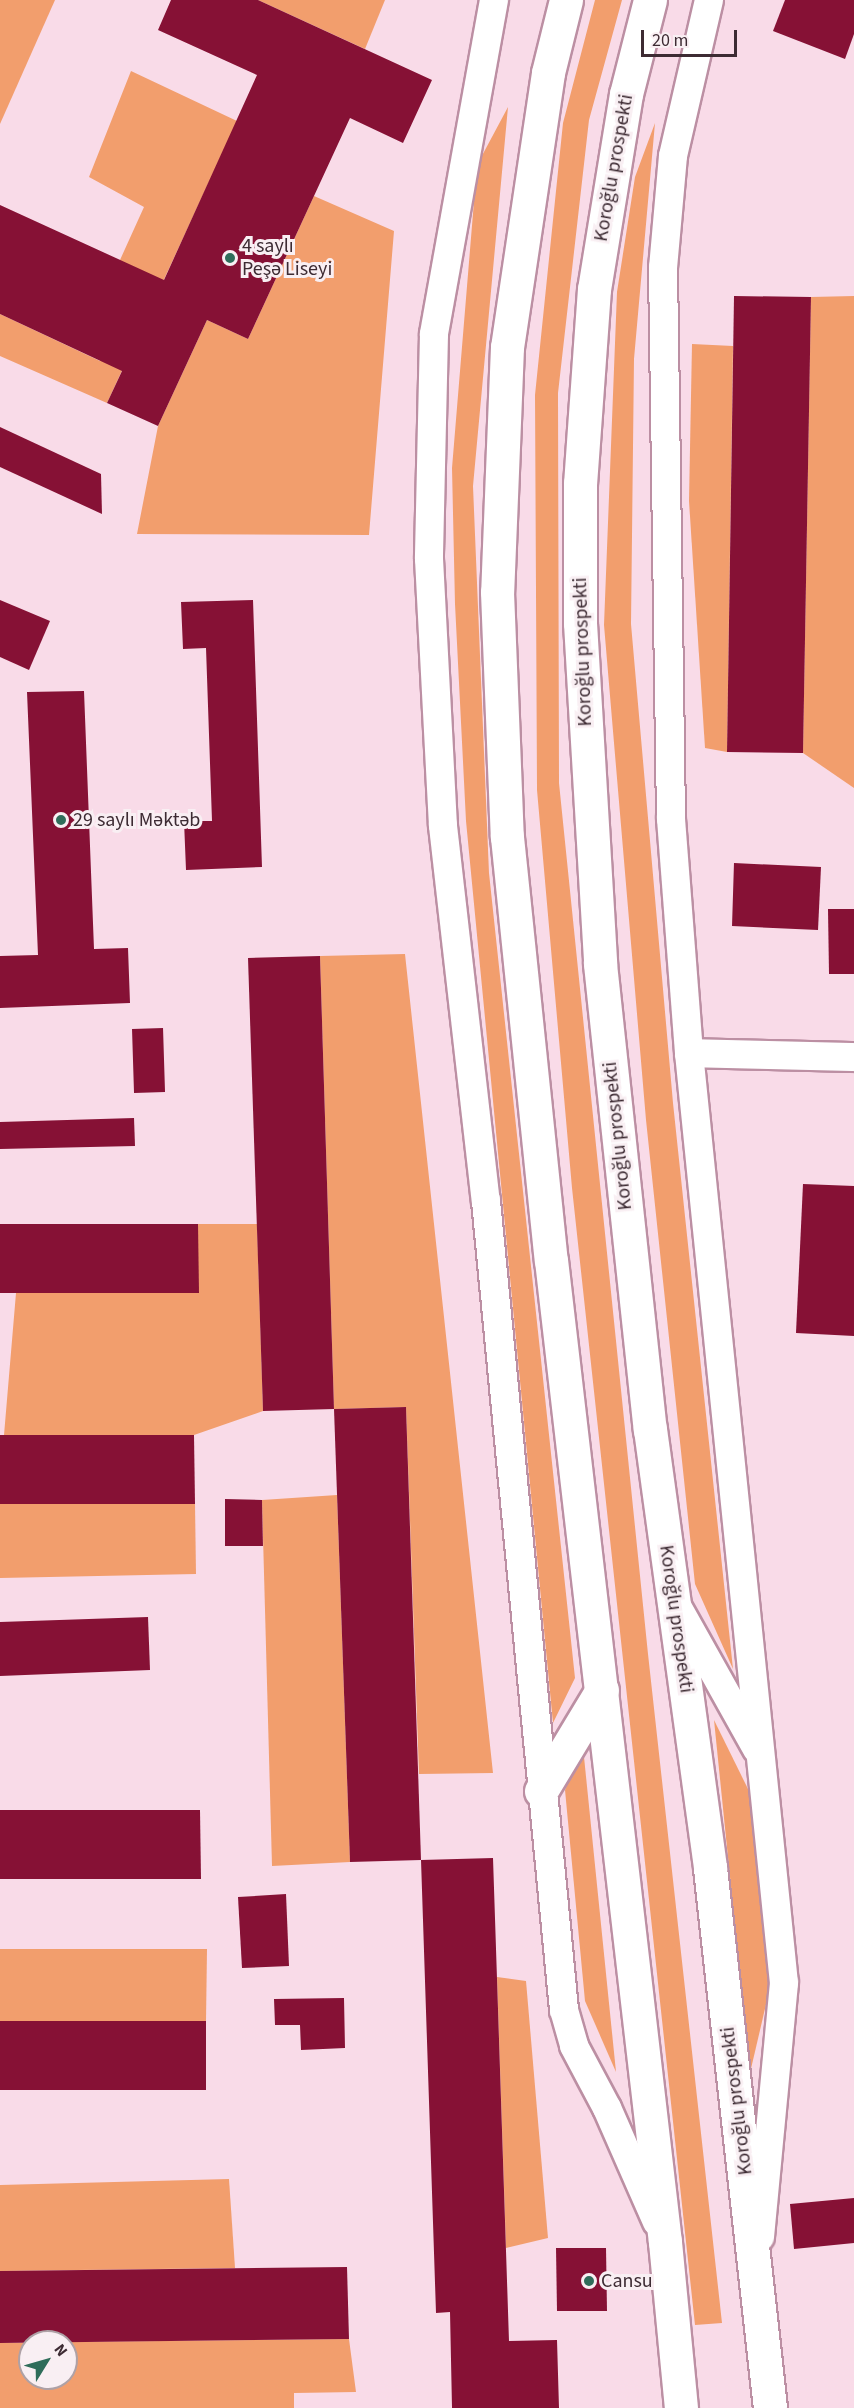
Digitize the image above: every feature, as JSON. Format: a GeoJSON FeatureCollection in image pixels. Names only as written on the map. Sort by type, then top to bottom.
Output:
{"type":"FeatureCollection","features":[{"type":"Feature","properties":{"kind":"main road"},"geometry":{"type":"LineString","coordinates":[[566,0],[548,73],[507,347],[497,592],[507,837],[665,2241],[681,2408]]}},
{"type":"Feature","properties":{"kind":"main road","name":"Koroğlu prospekti"},"geometry":{"type":"LineString","coordinates":[[650,0],[626,94],[594,290],[580,483],[580,623],[600,964],[650,1429],[710,1868],[757,2272],[770,2408]]}},
{"type":"Feature","properties":{"kind":"main road"},"geometry":{"type":"LineString","coordinates":[[541,1791],[602,1690]]}},
{"type":"Feature","properties":{"kind":"street"},"geometry":{"type":"LineString","coordinates":[[494,0],[434,334],[430,606],[443,826],[486,1201],[541,1791],[564,2010],[574,2046],[607,2108],[665,2241]]}},
{"type":"Feature","properties":{"kind":"street"},"geometry":{"type":"LineString","coordinates":[[709,0],[673,156],[663,267],[671,819],[689,1053],[784,1983],[757,2272]]}},
{"type":"Feature","properties":{"kind":"street"},"geometry":{"type":"LineString","coordinates":[[689,1053],[854,1057]]}},
{"type":"Feature","properties":{"kind":"street"},"geometry":{"type":"LineString","coordinates":[[673,1599],[762,1759]]}},
{"type":"Feature","properties":{"kind":"shaded area"},"geometry":{"type":"Polygon","coordinates":[[[0,0],[55,0],[0,124],[0,0]]]}},
{"type":"Feature","properties":{"kind":"shaded area"},"geometry":{"type":"Polygon","coordinates":[[[258,0],[385,0],[365,49],[258,0]]]}},
{"type":"Feature","properties":{"kind":"shaded area"},"geometry":{"type":"Polygon","coordinates":[[[595,0],[622,0],[589,120],[558,393],[559,783],[648,1654],[722,2323],[695,2325],[572,1188],[537,790],[535,395],[563,123],[595,0]]]}},
{"type":"Feature","properties":{"kind":"shaded area"},"geometry":{"type":"Polygon","coordinates":[[[131,71],[237,121],[107,403],[0,356],[0,314],[100,361],[120,260],[144,207],[89,177],[131,71]]]}},
{"type":"Feature","properties":{"kind":"shaded area"},"geometry":{"type":"Polygon","coordinates":[[[508,107],[473,486],[489,873],[575,1678],[553,1723],[466,821],[455,604],[452,468],[477,165],[508,107]]]}},
{"type":"Feature","properties":{"kind":"shaded area"},"geometry":{"type":"Polygon","coordinates":[[[655,123],[634,359],[631,624],[673,1103],[733,1669],[695,1584],[646,1120],[604,625],[617,292],[635,177],[655,123]]]}},
{"type":"Feature","properties":{"kind":"shaded area"},"geometry":{"type":"Polygon","coordinates":[[[314,196],[394,231],[369,535],[137,534],[158,426],[207,320],[248,339],[314,196]]]}},
{"type":"Feature","properties":{"kind":"shaded area"},"geometry":{"type":"Polygon","coordinates":[[[854,296],[854,788],[803,753],[811,297],[854,296]]]}},
{"type":"Feature","properties":{"kind":"shaded area"},"geometry":{"type":"Polygon","coordinates":[[[692,344],[733,346],[727,752],[705,748],[689,501],[692,344]]]}},
{"type":"Feature","properties":{"kind":"shaded area"},"geometry":{"type":"Polygon","coordinates":[[[405,954],[493,1773],[419,1774],[406,1407],[334,1409],[320,956],[405,954]]]}},
{"type":"Feature","properties":{"kind":"shaded area"},"geometry":{"type":"Polygon","coordinates":[[[198,1224],[257,1224],[263,1411],[194,1435],[4,1435],[16,1293],[198,1292],[198,1224]]]}},
{"type":"Feature","properties":{"kind":"shaded area"},"geometry":{"type":"Polygon","coordinates":[[[337,1495],[350,1862],[272,1866],[262,1500],[337,1495]]]}},
{"type":"Feature","properties":{"kind":"shaded area"},"geometry":{"type":"Polygon","coordinates":[[[0,1504],[195,1504],[196,1574],[0,1578],[0,1504]]]}},
{"type":"Feature","properties":{"kind":"shaded area"},"geometry":{"type":"Polygon","coordinates":[[[714,1720],[749,1791],[771,1983],[750,2073],[714,1720]]]}},
{"type":"Feature","properties":{"kind":"shaded area"},"geometry":{"type":"Polygon","coordinates":[[[583,1747],[616,2072],[585,2001],[565,1790],[583,1747]]]}},
{"type":"Feature","properties":{"kind":"shaded area"},"geometry":{"type":"Polygon","coordinates":[[[0,1949],[207,1949],[206,2021],[0,2021],[0,1949]]]}},
{"type":"Feature","properties":{"kind":"shaded area"},"geometry":{"type":"Polygon","coordinates":[[[497,1977],[526,1981],[548,2238],[506,2248],[497,1977]]]}},
{"type":"Feature","properties":{"kind":"shaded area"},"geometry":{"type":"Polygon","coordinates":[[[229,2179],[235,2268],[0,2271],[0,2185],[229,2179]]]}},
{"type":"Feature","properties":{"kind":"shaded area"},"geometry":{"type":"Polygon","coordinates":[[[349,2339],[356,2392],[294,2393],[294,2408],[0,2408],[0,2343],[18,2343],[18,2390],[78,2390],[78,2342],[349,2339]]]}},
{"type":"Feature","properties":{"kind":"building"},"geometry":{"type":"Polygon","coordinates":[[[171,0],[258,0],[432,80],[403,143],[350,118],[248,339],[207,320],[158,426],[107,403],[122,371],[0,314],[0,205],[164,280],[257,75],[158,30],[171,0]]]}},
{"type":"Feature","properties":{"kind":"building"},"geometry":{"type":"Polygon","coordinates":[[[785,0],[854,0],[854,34],[845,59],[773,31],[785,0]]]}},
{"type":"Feature","properties":{"kind":"building"},"geometry":{"type":"Polygon","coordinates":[[[734,296],[811,297],[803,753],[727,752],[734,296]]]}},
{"type":"Feature","properties":{"kind":"building"},"geometry":{"type":"Polygon","coordinates":[[[0,427],[101,474],[102,514],[0,467],[0,427]]]}},
{"type":"Feature","properties":{"kind":"building"},"geometry":{"type":"Polygon","coordinates":[[[0,600],[50,621],[29,670],[0,657],[0,600]]]}},
{"type":"Feature","properties":{"kind":"building"},"geometry":{"type":"Polygon","coordinates":[[[253,600],[262,867],[186,870],[184,821],[212,821],[206,648],[183,649],[181,602],[253,600]]]}},
{"type":"Feature","properties":{"kind":"building","name":"29 saylı Məktəb"},"geometry":{"type":"Polygon","coordinates":[[[84,691],[94,949],[128,948],[130,1003],[0,1008],[0,956],[38,955],[27,692],[84,691]]]}},
{"type":"Feature","properties":{"kind":"building"},"geometry":{"type":"Polygon","coordinates":[[[734,863],[821,867],[818,930],[732,926],[734,863]]]}},
{"type":"Feature","properties":{"kind":"building"},"geometry":{"type":"Polygon","coordinates":[[[828,909],[854,909],[854,974],[829,974],[828,909]]]}},
{"type":"Feature","properties":{"kind":"building"},"geometry":{"type":"Polygon","coordinates":[[[320,956],[334,1409],[263,1411],[248,958],[320,956]]]}},
{"type":"Feature","properties":{"kind":"building"},"geometry":{"type":"Polygon","coordinates":[[[163,1028],[165,1092],[134,1093],[132,1029],[163,1028]]]}},
{"type":"Feature","properties":{"kind":"building"},"geometry":{"type":"Polygon","coordinates":[[[134,1118],[135,1146],[0,1149],[0,1122],[134,1118]]]}},
{"type":"Feature","properties":{"kind":"building"},"geometry":{"type":"Polygon","coordinates":[[[803,1184],[854,1186],[854,1336],[796,1333],[803,1184]]]}},
{"type":"Feature","properties":{"kind":"building"},"geometry":{"type":"Polygon","coordinates":[[[0,1224],[198,1224],[199,1293],[0,1293],[0,1224]]]}},
{"type":"Feature","properties":{"kind":"building"},"geometry":{"type":"Polygon","coordinates":[[[406,1407],[421,1860],[350,1862],[334,1409],[406,1407]]]}},
{"type":"Feature","properties":{"kind":"building"},"geometry":{"type":"Polygon","coordinates":[[[0,1435],[194,1435],[195,1504],[0,1504],[0,1435]]]}},
{"type":"Feature","properties":{"kind":"building"},"geometry":{"type":"Polygon","coordinates":[[[225,1499],[262,1500],[263,1546],[225,1546],[225,1499]]]}},
{"type":"Feature","properties":{"kind":"building"},"geometry":{"type":"Polygon","coordinates":[[[148,1617],[150,1670],[0,1676],[0,1622],[148,1617]]]}},
{"type":"Feature","properties":{"kind":"building"},"geometry":{"type":"Polygon","coordinates":[[[0,1810],[200,1810],[201,1879],[0,1879],[0,1810]]]}},
{"type":"Feature","properties":{"kind":"building"},"geometry":{"type":"Polygon","coordinates":[[[493,1858],[509,2341],[557,2340],[559,2408],[452,2408],[450,2312],[436,2313],[421,1860],[493,1858]]]}},
{"type":"Feature","properties":{"kind":"building"},"geometry":{"type":"Polygon","coordinates":[[[286,1894],[289,1966],[242,1968],[238,1897],[286,1894]]]}},
{"type":"Feature","properties":{"kind":"building"},"geometry":{"type":"Polygon","coordinates":[[[344,1998],[345,2048],[301,2050],[300,2025],[275,2025],[274,1999],[344,1998]]]}},
{"type":"Feature","properties":{"kind":"building"},"geometry":{"type":"Polygon","coordinates":[[[0,2021],[206,2021],[206,2090],[0,2090],[0,2021]]]}},
{"type":"Feature","properties":{"kind":"building"},"geometry":{"type":"Polygon","coordinates":[[[854,2198],[854,2243],[794,2249],[790,2204],[854,2198]]]}},
{"type":"Feature","properties":{"kind":"building"},"geometry":{"type":"Polygon","coordinates":[[[556,2248],[606,2248],[607,2311],[557,2311],[556,2248]]]}},
{"type":"Feature","properties":{"kind":"building"},"geometry":{"type":"Polygon","coordinates":[[[347,2267],[349,2339],[78,2342],[78,2330],[18,2330],[18,2343],[0,2343],[0,2271],[347,2267]]]}},
{"type":"Feature","properties":{"kind":"place","name":"4 saylı Peşə Liseyi"},"geometry":{"type":"Point","coordinates":[230,258]}},
{"type":"Feature","properties":{"kind":"place","name":"29 saylı Məktəb"},"geometry":{"type":"Point","coordinates":[61,820]}},
{"type":"Feature","properties":{"kind":"place","name":"Cansu"},"geometry":{"type":"Point","coordinates":[589,2281]}}]}
